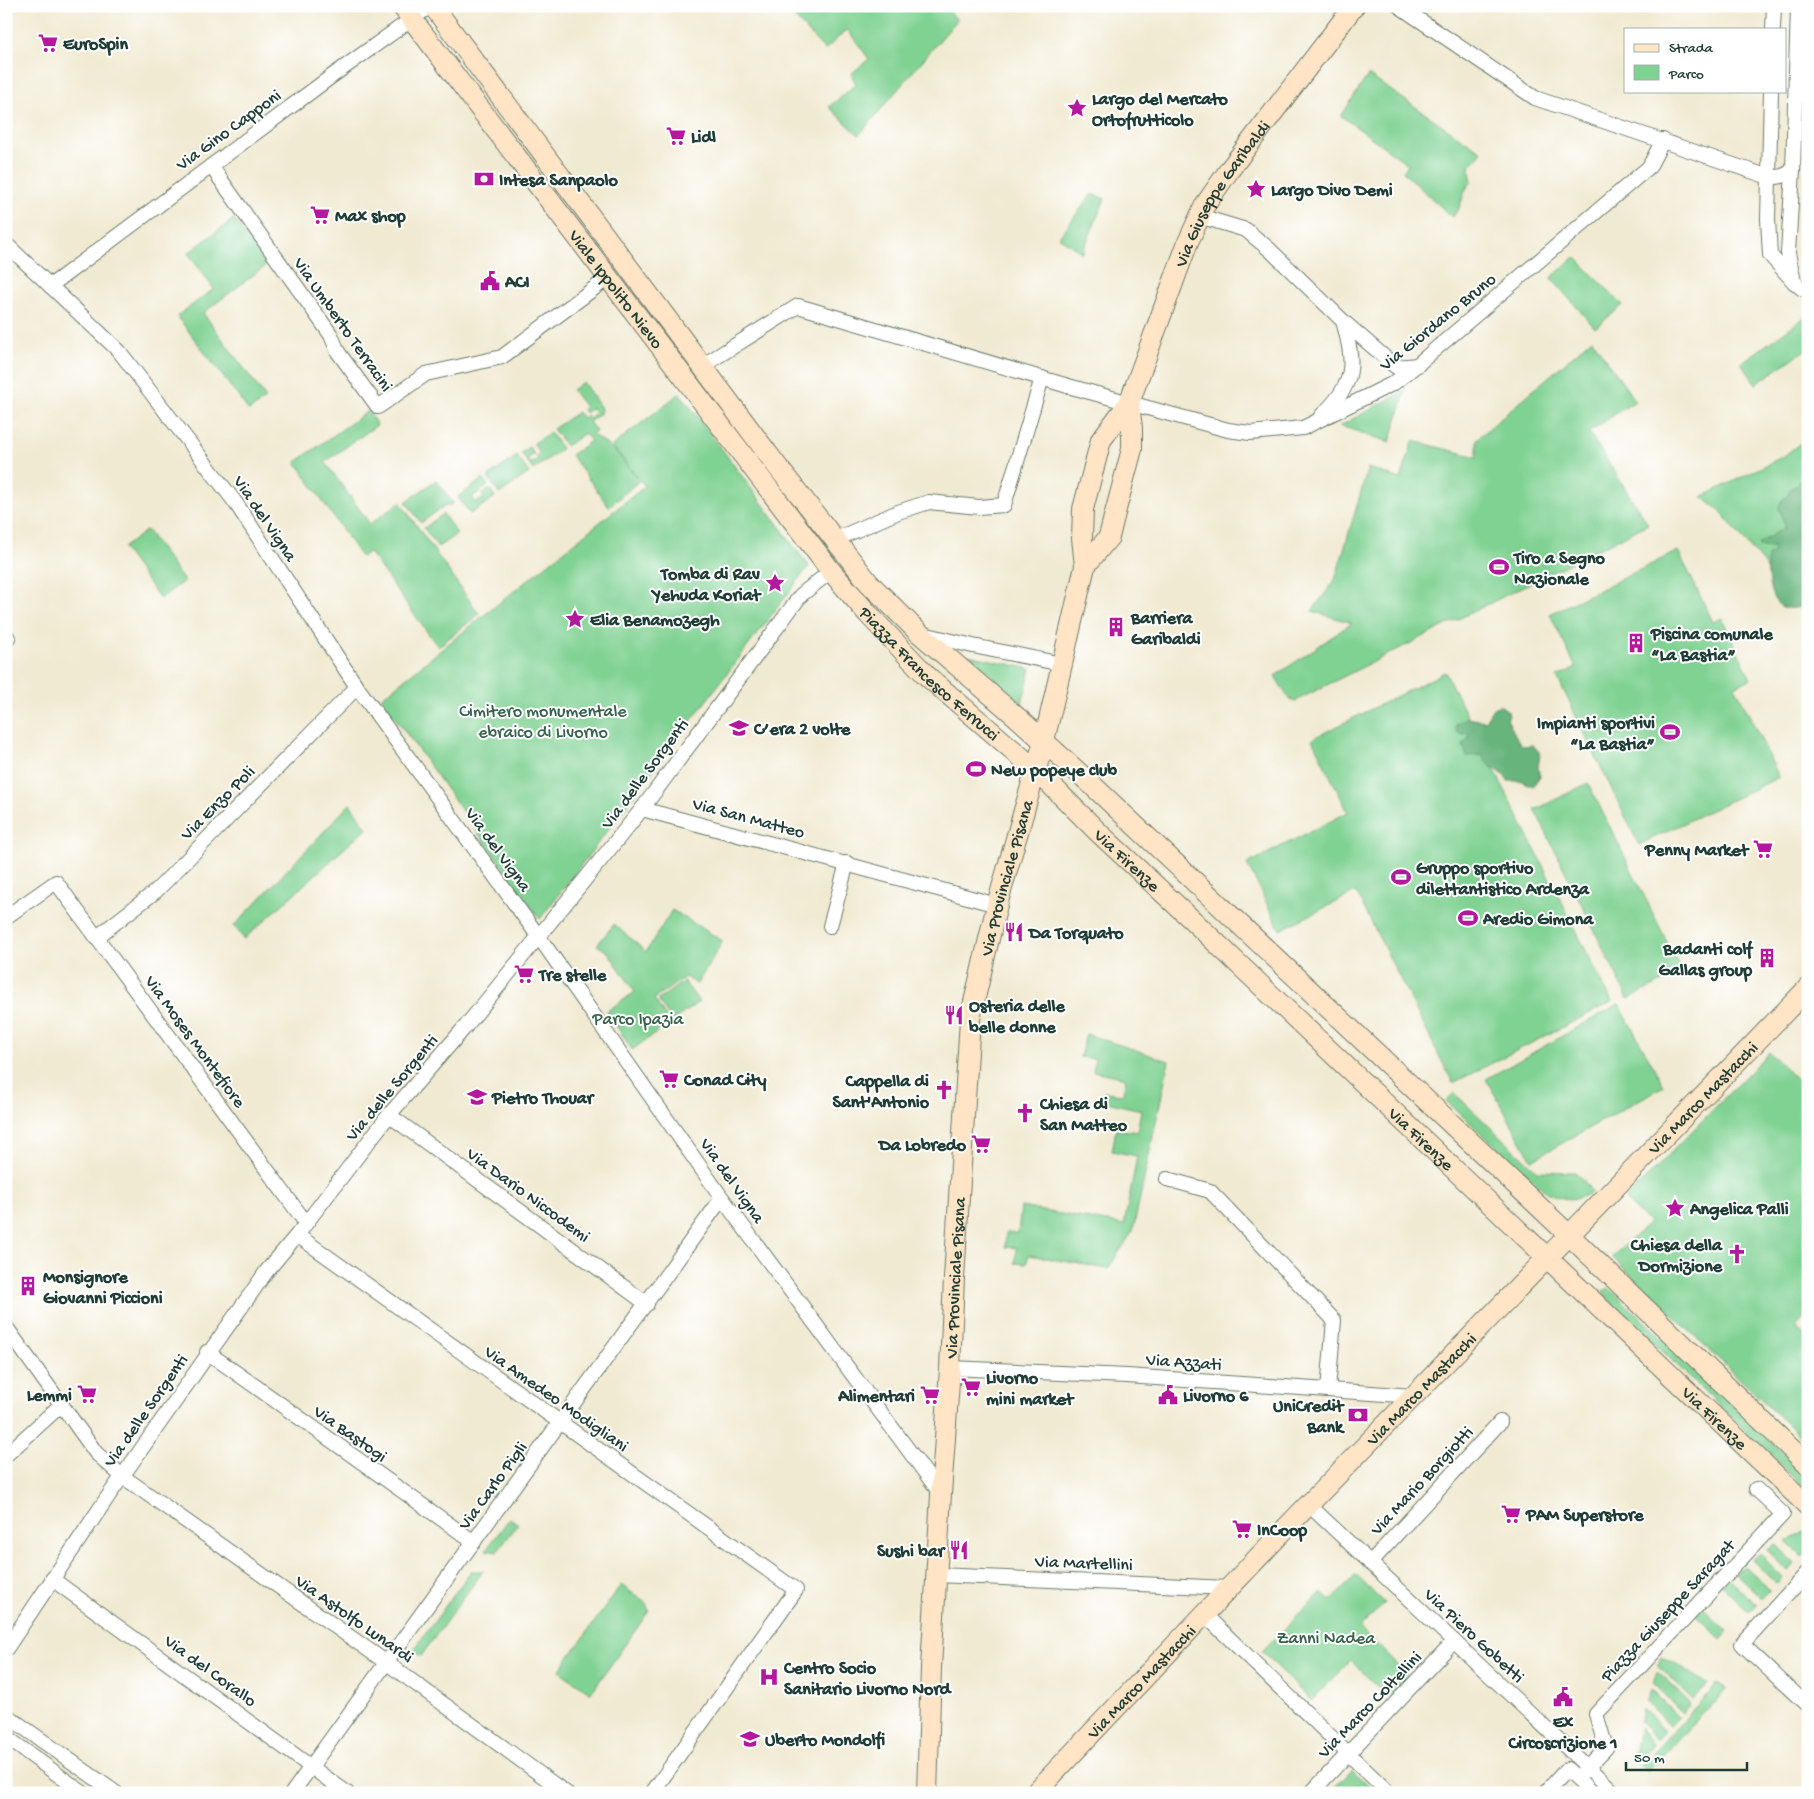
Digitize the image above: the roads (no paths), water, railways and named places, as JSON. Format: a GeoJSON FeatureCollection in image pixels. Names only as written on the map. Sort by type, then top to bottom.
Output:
{"type":"FeatureCollection","features":[{"type":"Feature","properties":{"kind":"main road","name":"Viale Ippolito Nievo"},"geometry":{"type":"LineString","coordinates":[[432,6],[834,540]]}},
{"type":"Feature","properties":{"kind":"main road","name":"Via Giuseppe Garibaldi"},"geometry":{"type":"LineString","coordinates":[[1129,403],[1188,242],[1209,196],[1354,6]]}},
{"type":"Feature","properties":{"kind":"main road","name":"Viale Ippolito Nievo"},"geometry":{"type":"LineString","coordinates":[[407,13],[831,571]]}},
{"type":"Feature","properties":{"kind":"main road"},"geometry":{"type":"LineString","coordinates":[[1085,566],[1108,537],[1116,510],[1132,449],[1129,403]]}},
{"type":"Feature","properties":{"kind":"main road"},"geometry":{"type":"LineString","coordinates":[[1085,566],[1082,538],[1083,509],[1101,440],[1129,403]]}},
{"type":"Feature","properties":{"kind":"main road","name":"Piazza Francesco Ferrucci"},"geometry":{"type":"LineString","coordinates":[[834,540],[869,583],[918,632],[1044,741]]}},
{"type":"Feature","properties":{"kind":"main road","name":"Via Provinciale Pisana"},"geometry":{"type":"LineString","coordinates":[[927,1793],[931,1668],[970,1018],[997,904],[1044,741],[1085,566]]}},
{"type":"Feature","properties":{"kind":"main road","name":"Piazza Francesco Ferrucci"},"geometry":{"type":"LineString","coordinates":[[831,571],[926,676],[1036,770]]}},
{"type":"Feature","properties":{"kind":"main road","name":"Via Firenze"},"geometry":{"type":"LineString","coordinates":[[1044,741],[1569,1235],[1808,1465]]}},
{"type":"Feature","properties":{"kind":"main road","name":"Via Firenze"},"geometry":{"type":"LineString","coordinates":[[1036,770],[1099,833],[1808,1506]]}},
{"type":"Feature","properties":{"kind":"main road","name":"Via Marco Mastacchi"},"geometry":{"type":"LineString","coordinates":[[1035,1793],[1204,1614],[1808,988]]}},
{"type":"Feature","properties":{"kind":"street","name":"Via Gino Capponi"},"geometry":{"type":"LineString","coordinates":[[50,286],[211,166],[407,13],[432,6]]}},
{"type":"Feature","properties":{"kind":"street"},"geometry":{"type":"LineString","coordinates":[[1399,6],[1535,98],[1769,177],[1786,176],[1793,170]]}},
{"type":"Feature","properties":{"kind":"street"},"geometry":{"type":"LineString","coordinates":[[1773,28],[1774,6]]}},
{"type":"Feature","properties":{"kind":"street"},"geometry":{"type":"LineString","coordinates":[[1794,282],[1788,253],[1793,170],[1798,6]]}},
{"type":"Feature","properties":{"kind":"street"},"geometry":{"type":"LineString","coordinates":[[1771,92],[1768,219],[1770,255],[1794,282],[1808,291]]}},
{"type":"Feature","properties":{"kind":"street","name":"Via Giordano Bruno"},"geometry":{"type":"LineString","coordinates":[[1042,378],[1240,432],[1272,432],[1303,428],[1314,424],[1394,383],[1418,364],[1648,167],[1663,140]]}},
{"type":"Feature","properties":{"kind":"street","name":"Via Umberto Terracini"},"geometry":{"type":"LineString","coordinates":[[211,166],[331,335],[338,352],[378,407],[426,374],[502,357],[608,278]]}},
{"type":"Feature","properties":{"kind":"street"},"geometry":{"type":"LineString","coordinates":[[1199,216],[1246,230],[1269,249],[1343,321],[1396,367],[1418,364]]}},
{"type":"Feature","properties":{"kind":"street","name":"Via del Vigna"},"geometry":{"type":"LineString","coordinates":[[6,244],[119,351],[235,502],[357,687],[539,937],[722,1198],[941,1494]]}},
{"type":"Feature","properties":{"kind":"street"},"geometry":{"type":"LineString","coordinates":[[702,366],[798,306],[1042,378],[1004,505],[978,507],[929,502],[898,512],[834,540]]}},
{"type":"Feature","properties":{"kind":"street"},"geometry":{"type":"LineString","coordinates":[[1314,424],[1338,398],[1346,386],[1351,373],[1350,348],[1343,321]]}},
{"type":"Feature","properties":{"kind":"street","name":"Via delle Sorgenti"},"geometry":{"type":"LineString","coordinates":[[6,1649],[122,1476],[266,1272],[297,1235],[389,1115],[466,1026],[642,809],[801,595],[831,571]]}},
{"type":"Feature","properties":{"kind":"street","name":"Piazza Francesco Ferrucci"},"geometry":{"type":"LineString","coordinates":[[918,632],[973,646],[1062,664]]}},
{"type":"Feature","properties":{"kind":"street","name":"Via Enzo Poli"},"geometry":{"type":"LineString","coordinates":[[97,936],[156,891],[357,687]]}},
{"type":"Feature","properties":{"kind":"street","name":"Via San Matteo"},"geometry":{"type":"LineString","coordinates":[[642,809],[997,904]]}},
{"type":"Feature","properties":{"kind":"street"},"geometry":{"type":"LineString","coordinates":[[830,926],[847,863]]}},
{"type":"Feature","properties":{"kind":"street","name":"Via Moses Montefiore"},"geometry":{"type":"LineString","coordinates":[[6,917],[56,882],[306,1223]]}},
{"type":"Feature","properties":{"kind":"street","name":"Via Dario Niccodemi"},"geometry":{"type":"LineString","coordinates":[[389,1115],[647,1304]]}},
{"type":"Feature","properties":{"kind":"street"},"geometry":{"type":"LineString","coordinates":[[1167,1179],[1210,1191],[1334,1320],[1328,1390]]}},
{"type":"Feature","properties":{"kind":"street","name":"Via Carlo Pigli"},"geometry":{"type":"LineString","coordinates":[[292,1793],[722,1198]]}},
{"type":"Feature","properties":{"kind":"street","name":"Via Amedeo Modigliani"},"geometry":{"type":"LineString","coordinates":[[297,1235],[796,1590],[652,1793]]}},
{"type":"Feature","properties":{"kind":"street","name":"Via Astolfo Lunardi"},"geometry":{"type":"LineString","coordinates":[[6,1327],[96,1453],[122,1476],[387,1663],[566,1793]]}},
{"type":"Feature","properties":{"kind":"street","name":"Via Bastogi"},"geometry":{"type":"LineString","coordinates":[[208,1352],[474,1542]]}},
{"type":"Feature","properties":{"kind":"street","name":"Via Azzati"},"geometry":{"type":"LineString","coordinates":[[950,1368],[1127,1376],[1414,1396]]}},
{"type":"Feature","properties":{"kind":"street"},"geometry":{"type":"LineString","coordinates":[[6,1455],[61,1406]]}},
{"type":"Feature","properties":{"kind":"street","name":"Via Mario Borgiotti"},"geometry":{"type":"LineString","coordinates":[[1370,1563],[1500,1422]]}},
{"type":"Feature","properties":{"kind":"street","name":"Piazza Giuseppe Saragat"},"geometry":{"type":"LineString","coordinates":[[1588,1767],[1606,1748],[1596,1714],[1783,1514],[1756,1489]]}},
{"type":"Feature","properties":{"kind":"street","name":"Via Piero Gobetti"},"geometry":{"type":"LineString","coordinates":[[1309,1505],[1615,1793]]}},
{"type":"Feature","properties":{"kind":"street"},"geometry":{"type":"LineString","coordinates":[[1808,1572],[1742,1644],[1808,1706]]}},
{"type":"Feature","properties":{"kind":"street","name":"Via Martellini"},"geometry":{"type":"LineString","coordinates":[[937,1575],[1229,1588]]}},
{"type":"Feature","properties":{"kind":"street","name":"Via del Corallo"},"geometry":{"type":"LineString","coordinates":[[52,1579],[347,1793]]}},
{"type":"Feature","properties":{"kind":"street"},"geometry":{"type":"LineString","coordinates":[[1204,1614],[1389,1793]]}},
{"type":"Feature","properties":{"kind":"street","name":"Via Marco Coltellini"},"geometry":{"type":"LineString","coordinates":[[1311,1793],[1454,1642]]}},
{"type":"Feature","properties":{"kind":"street"},"geometry":{"type":"LineString","coordinates":[[6,1715],[116,1793]]}},
{"type":"Feature","properties":{"kind":"street"},"geometry":{"type":"LineString","coordinates":[[6,1737],[83,1793]]}},
{"type":"Feature","properties":{"kind":"street"},"geometry":{"type":"LineString","coordinates":[[1577,1778],[1588,1767]]}},
{"type":"Feature","properties":{"kind":"street"},"geometry":{"type":"LineString","coordinates":[[1545,1793],[1567,1769],[1592,1793]]}},
{"type":"Feature","properties":{"kind":"place","name":"EuroSpin"},"geometry":{"type":"Point","coordinates":[48,43]}},
{"type":"Feature","properties":{"kind":"place","name":"Largo del Mercato Ortofrutticolo"},"geometry":{"type":"Point","coordinates":[1077,108]}},
{"type":"Feature","properties":{"kind":"place","name":"Lidl"},"geometry":{"type":"Point","coordinates":[676,136]}},
{"type":"Feature","properties":{"kind":"place","name":"Intesa Sanpaolo"},"geometry":{"type":"Point","coordinates":[484,179]}},
{"type":"Feature","properties":{"kind":"place","name":"Largo Divo Demi"},"geometry":{"type":"Point","coordinates":[1256,189]}},
{"type":"Feature","properties":{"kind":"place","name":"Max shop"},"geometry":{"type":"Point","coordinates":[320,215]}},
{"type":"Feature","properties":{"kind":"place","name":"ACI"},"geometry":{"type":"Point","coordinates":[490,281]}},
{"type":"Feature","properties":{"kind":"place","name":"Tiro a Segno Nazionale"},"geometry":{"type":"Point","coordinates":[1499,567]}},
{"type":"Feature","properties":{"kind":"place","name":"Tomba di Rav Yehuda Koriat"},"geometry":{"type":"Point","coordinates":[775,583]}},
{"type":"Feature","properties":{"kind":"place","name":"Elia Benamozegh"},"geometry":{"type":"Point","coordinates":[575,619]}},
{"type":"Feature","properties":{"kind":"place","name":"Barriera Garibaldi"},"geometry":{"type":"Point","coordinates":[1116,627]}},
{"type":"Feature","properties":{"kind":"place","name":"Piscina comunale “La Bastia”"},"geometry":{"type":"Point","coordinates":[1636,643]}},
{"type":"Feature","properties":{"kind":"place","name":"C’era 2 volte"},"geometry":{"type":"Point","coordinates":[739,728]}},
{"type":"Feature","properties":{"kind":"place","name":"Impianti sportivi “La Bastia”"},"geometry":{"type":"Point","coordinates":[1670,732]}},
{"type":"Feature","properties":{"kind":"place","name":"New popeye club"},"geometry":{"type":"Point","coordinates":[976,769]}},
{"type":"Feature","properties":{"kind":"place","name":"Penny Market"},"geometry":{"type":"Point","coordinates":[1763,849]}},
{"type":"Feature","properties":{"kind":"place","name":"Gruppo sportivo dilettantistico Ardenza"},"geometry":{"type":"Point","coordinates":[1401,877]}},
{"type":"Feature","properties":{"kind":"place","name":"Aredio Gimona"},"geometry":{"type":"Point","coordinates":[1468,918]}},
{"type":"Feature","properties":{"kind":"place","name":"Da Torquato"},"geometry":{"type":"Point","coordinates":[1014,932]}},
{"type":"Feature","properties":{"kind":"place","name":"Badanti colf Gallas group"},"geometry":{"type":"Point","coordinates":[1767,958]}},
{"type":"Feature","properties":{"kind":"place","name":"Tre stelle"},"geometry":{"type":"Point","coordinates":[524,974]}},
{"type":"Feature","properties":{"kind":"place","name":"Osteria delle belle donne"},"geometry":{"type":"Point","coordinates":[954,1015]}},
{"type":"Feature","properties":{"kind":"place","name":"Conad City"},"geometry":{"type":"Point","coordinates":[669,1079]}},
{"type":"Feature","properties":{"kind":"place","name":"Cappella di Sant'Antonio"},"geometry":{"type":"Point","coordinates":[944,1090]}},
{"type":"Feature","properties":{"kind":"place","name":"Pietro Thouar"},"geometry":{"type":"Point","coordinates":[477,1097]}},
{"type":"Feature","properties":{"kind":"place","name":"Chiesa di San Matteo"},"geometry":{"type":"Point","coordinates":[1025,1113]}},
{"type":"Feature","properties":{"kind":"place","name":"Da Lobredo"},"geometry":{"type":"Point","coordinates":[981,1144]}},
{"type":"Feature","properties":{"kind":"place","name":"Angelica Palli"},"geometry":{"type":"Point","coordinates":[1675,1208]}},
{"type":"Feature","properties":{"kind":"place","name":"Chiesa della Dormizione"},"geometry":{"type":"Point","coordinates":[1737,1254]}},
{"type":"Feature","properties":{"kind":"place","name":"Monsignore Giovanni Piccioni"},"geometry":{"type":"Point","coordinates":[28,1286]}},
{"type":"Feature","properties":{"kind":"place","name":"Livorno mini market"},"geometry":{"type":"Point","coordinates":[971,1387]}},
{"type":"Feature","properties":{"kind":"place","name":"Lemmi"},"geometry":{"type":"Point","coordinates":[87,1394]}},
{"type":"Feature","properties":{"kind":"place","name":"Alimentari"},"geometry":{"type":"Point","coordinates":[930,1395]}},
{"type":"Feature","properties":{"kind":"place","name":"Livorno 6"},"geometry":{"type":"Point","coordinates":[1168,1395]}},
{"type":"Feature","properties":{"kind":"place","name":"UniCredit Bank"},"geometry":{"type":"Point","coordinates":[1358,1415]}},
{"type":"Feature","properties":{"kind":"place","name":"PAM Superstore"},"geometry":{"type":"Point","coordinates":[1511,1514]}},
{"type":"Feature","properties":{"kind":"place","name":"InCoop"},"geometry":{"type":"Point","coordinates":[1242,1529]}},
{"type":"Feature","properties":{"kind":"place","name":"Sushi bar"},"geometry":{"type":"Point","coordinates":[959,1550]}},
{"type":"Feature","properties":{"kind":"place","name":"Centro Socio Sanitario Livorno Nord"},"geometry":{"type":"Point","coordinates":[769,1677]}},
{"type":"Feature","properties":{"kind":"place","name":"Ex Circoscrizione 1"},"geometry":{"type":"Point","coordinates":[1563,1697]}},
{"type":"Feature","properties":{"kind":"place","name":"Uberto Mondolfi"},"geometry":{"type":"Point","coordinates":[750,1739]}},
{"type":"Feature","properties":{"kind":"park label","name":"Cimitero monumentale ebraico di Livorno"},"geometry":{"type":"Point","coordinates":[543,720]}},
{"type":"Feature","properties":{"kind":"park label","name":"Parco Ipazia"},"geometry":{"type":"Point","coordinates":[638,1018]}},
{"type":"Feature","properties":{"kind":"park label","name":"Zanni Nadea"},"geometry":{"type":"Point","coordinates":[1326,1637]}}]}
